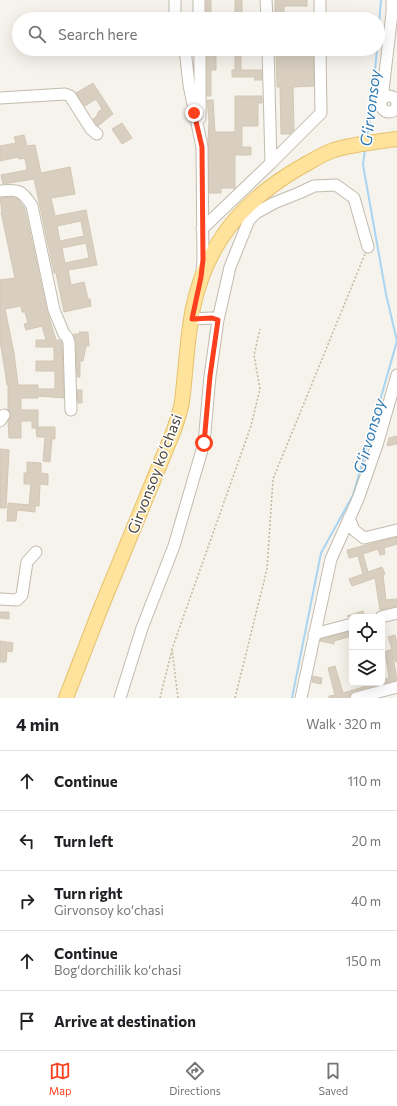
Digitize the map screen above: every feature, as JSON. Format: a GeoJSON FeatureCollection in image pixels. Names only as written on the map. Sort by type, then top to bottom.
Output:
{"type":"FeatureCollection","features":[{"type":"Feature","properties":{"kind":"main road","name":"Girvonsoy koʻchasi"},"geometry":{"type":"LineString","coordinates":[[66,698],[100,610],[174,430],[182,403],[192,319],[201,277],[218,240],[246,207],[280,180],[312,161],[334,150],[397,139]]}},
{"type":"Feature","properties":{"kind":"street"},"geometry":{"type":"LineString","coordinates":[[175,0],[175,12]]}},
{"type":"Feature","properties":{"kind":"street"},"geometry":{"type":"LineString","coordinates":[[199,0],[199,12]]}},
{"type":"Feature","properties":{"kind":"street"},"geometry":{"type":"LineString","coordinates":[[266,0],[267,12]]}},
{"type":"Feature","properties":{"kind":"street"},"geometry":{"type":"LineString","coordinates":[[320,0],[320,12]]}},
{"type":"Feature","properties":{"kind":"street"},"geometry":{"type":"LineString","coordinates":[[382,99],[393,36],[394,12],[392,0]]}},
{"type":"Feature","properties":{"kind":"street"},"geometry":{"type":"LineString","coordinates":[[186,56],[190,92],[202,147],[203,260],[201,277]]}},
{"type":"Feature","properties":{"kind":"street"},"geometry":{"type":"LineString","coordinates":[[200,56],[200,136]]}},
{"type":"Feature","properties":{"kind":"street"},"geometry":{"type":"LineString","coordinates":[[268,56],[271,163]]}},
{"type":"Feature","properties":{"kind":"street"},"geometry":{"type":"LineString","coordinates":[[202,229],[321,113],[320,56]]}},
{"type":"Feature","properties":{"kind":"street"},"geometry":{"type":"LineString","coordinates":[[0,98],[22,95],[65,94],[70,96],[91,129],[97,134]]}},
{"type":"Feature","properties":{"kind":"street"},"geometry":{"type":"LineString","coordinates":[[120,698],[142,628],[174,546],[204,443],[210,376],[218,320],[230,267],[249,220],[256,213],[274,203],[314,186],[336,185],[354,198],[368,247]]}},
{"type":"Feature","properties":{"kind":"street"},"geometry":{"type":"LineString","coordinates":[[0,191],[14,190],[25,195],[32,206],[54,310],[69,342],[71,410]]}},
{"type":"Feature","properties":{"kind":"street"},"geometry":{"type":"LineString","coordinates":[[192,319],[212,318],[218,320]]}},
{"type":"Feature","properties":{"kind":"street"},"geometry":{"type":"LineString","coordinates":[[301,698],[330,559],[358,499],[377,445],[397,375]]}},
{"type":"Feature","properties":{"kind":"street"},"geometry":{"type":"LineString","coordinates":[[349,518],[354,530],[364,538],[397,530]]}},
{"type":"Feature","properties":{"kind":"street"},"geometry":{"type":"LineString","coordinates":[[0,599],[17,600],[22,595],[27,562],[36,552]]}},
{"type":"Feature","properties":{"kind":"street"},"geometry":{"type":"LineString","coordinates":[[0,607],[16,608]]}},
{"type":"Feature","properties":{"kind":"street"},"geometry":{"type":"LineString","coordinates":[[385,616],[397,613]]}},
{"type":"Feature","properties":{"kind":"street"},"geometry":{"type":"LineString","coordinates":[[314,634],[349,625]]}},
{"type":"Feature","properties":{"kind":"street"},"geometry":{"type":"LineString","coordinates":[[356,698],[397,687]]}},
{"type":"Feature","properties":{"kind":"path"},"geometry":{"type":"LineString","coordinates":[[235,698],[267,569],[273,480],[368,247]]}},
{"type":"Feature","properties":{"kind":"path"},"geometry":{"type":"LineString","coordinates":[[160,698],[172,649],[251,426],[260,390],[254,355],[260,329]]}},
{"type":"Feature","properties":{"kind":"path"},"geometry":{"type":"LineString","coordinates":[[172,649],[178,698]]}},
{"type":"Feature","properties":{"kind":"building"},"geometry":{"type":"Polygon","coordinates":[[[206,0],[211,0],[211,12],[206,12],[206,0]]]}},
{"type":"Feature","properties":{"kind":"building"},"geometry":{"type":"Polygon","coordinates":[[[235,0],[242,0],[242,12],[235,12],[235,0]]]}},
{"type":"Feature","properties":{"kind":"building"},"geometry":{"type":"Polygon","coordinates":[[[275,0],[307,0],[307,6],[284,6],[284,12],[275,12],[275,0]]]}},
{"type":"Feature","properties":{"kind":"building"},"geometry":{"type":"Polygon","coordinates":[[[207,56],[216,56],[216,70],[211,70],[211,96],[207,96],[207,56]]]}},
{"type":"Feature","properties":{"kind":"building"},"geometry":{"type":"Polygon","coordinates":[[[235,56],[241,56],[241,70],[262,70],[262,80],[254,80],[255,77],[232,77],[232,70],[235,70],[235,56]]]}},
{"type":"Feature","properties":{"kind":"building"},"geometry":{"type":"Polygon","coordinates":[[[276,56],[313,56],[314,86],[293,87],[294,130],[290,134],[281,134],[280,87],[277,87],[276,56]]]}},
{"type":"Feature","properties":{"kind":"building"},"geometry":{"type":"Polygon","coordinates":[[[93,83],[113,114],[98,126],[93,119],[102,109],[96,99],[85,106],[76,93],[93,83]]]}},
{"type":"Feature","properties":{"kind":"building"},"geometry":{"type":"Polygon","coordinates":[[[235,96],[262,96],[262,103],[258,103],[258,126],[242,126],[242,147],[251,147],[251,155],[235,155],[235,188],[221,188],[221,193],[209,193],[209,121],[207,100],[213,100],[215,132],[235,132],[235,96]]]}},
{"type":"Feature","properties":{"kind":"building"},"geometry":{"type":"Polygon","coordinates":[[[122,123],[132,138],[122,144],[112,129],[122,123]]]}},
{"type":"Feature","properties":{"kind":"building"},"geometry":{"type":"Polygon","coordinates":[[[24,135],[27,146],[35,145],[41,173],[70,167],[75,194],[51,198],[55,216],[86,210],[97,265],[68,270],[71,285],[84,282],[91,306],[64,312],[34,179],[3,184],[1,175],[27,170],[25,158],[19,159],[18,157],[0,161],[0,146],[16,143],[14,137],[24,135]],[[81,221],[57,226],[60,241],[84,236],[81,221]],[[86,243],[62,248],[65,263],[89,258],[86,243]]]}},
{"type":"Feature","properties":{"kind":"building"},"geometry":{"type":"Polygon","coordinates":[[[11,197],[18,199],[25,209],[47,311],[56,340],[60,340],[62,343],[64,398],[38,396],[38,398],[21,398],[21,410],[38,410],[38,427],[55,427],[55,439],[52,439],[50,462],[43,461],[45,437],[37,437],[36,428],[32,428],[32,421],[21,421],[21,438],[9,438],[8,421],[11,415],[8,410],[8,385],[0,341],[0,280],[15,278],[1,212],[0,198],[11,197]],[[21,306],[5,309],[14,353],[18,385],[38,385],[38,389],[55,389],[55,371],[36,371],[36,361],[54,361],[54,347],[36,347],[36,340],[46,340],[42,326],[26,330],[24,324],[28,323],[25,312],[22,312],[21,306]]]}},
{"type":"Feature","properties":{"kind":"building"},"geometry":{"type":"Polygon","coordinates":[[[79,332],[88,332],[89,346],[86,346],[83,361],[80,361],[80,377],[77,377],[76,342],[74,334],[79,334],[79,332]]]}},
{"type":"Feature","properties":{"kind":"building"},"geometry":{"type":"Polygon","coordinates":[[[77,390],[82,390],[82,403],[78,403],[77,390]]]}},
{"type":"Feature","properties":{"kind":"building"},"geometry":{"type":"Polygon","coordinates":[[[397,436],[397,444],[387,446],[389,438],[397,436]]]}},
{"type":"Feature","properties":{"kind":"building"},"geometry":{"type":"Polygon","coordinates":[[[0,449],[9,450],[6,508],[0,508],[0,449]]]}},
{"type":"Feature","properties":{"kind":"building"},"geometry":{"type":"Polygon","coordinates":[[[27,462],[41,463],[41,473],[48,474],[48,485],[40,484],[39,506],[35,506],[35,512],[17,510],[16,521],[7,521],[8,503],[29,505],[31,484],[24,484],[24,473],[27,473],[27,462]]]}},
{"type":"Feature","properties":{"kind":"building"},"geometry":{"type":"Polygon","coordinates":[[[397,537],[397,544],[384,548],[385,554],[380,555],[378,549],[363,554],[368,572],[382,567],[385,574],[383,575],[386,600],[397,599],[397,606],[380,610],[375,578],[352,586],[349,579],[363,574],[358,556],[349,558],[347,550],[397,537]]]}},
{"type":"Feature","properties":{"kind":"building"},"geometry":{"type":"Polygon","coordinates":[[[363,611],[364,614],[353,614],[363,611]]]}},
{"type":"Feature","properties":{"kind":"building"},"geometry":{"type":"Polygon","coordinates":[[[0,612],[9,612],[9,619],[0,618],[0,612]]]}},
{"type":"Feature","properties":{"kind":"building"},"geometry":{"type":"Polygon","coordinates":[[[349,632],[349,637],[334,641],[334,644],[320,641],[321,639],[349,632]]]}},
{"type":"Feature","properties":{"kind":"building"},"geometry":{"type":"Polygon","coordinates":[[[395,635],[397,643],[397,662],[393,656],[397,680],[385,683],[385,679],[389,678],[385,652],[392,649],[388,637],[395,635]]]}},
{"type":"Feature","properties":{"kind":"building"},"geometry":{"type":"Polygon","coordinates":[[[0,641],[13,643],[12,652],[7,651],[6,662],[0,662],[0,641]]]}},
{"type":"Feature","properties":{"kind":"building"},"geometry":{"type":"Polygon","coordinates":[[[335,666],[343,693],[363,687],[374,686],[354,691],[351,693],[349,698],[329,698],[329,696],[335,695],[328,668],[335,666]]]}},
{"type":"Feature","properties":{"kind":"building"},"geometry":{"type":"Polygon","coordinates":[[[313,676],[322,678],[321,684],[312,682],[313,676]]]}},
{"type":"Feature","properties":{"kind":"waterway","name":"G‘irvonsoy"},"geometry":{"type":"LineString","coordinates":[[380,12],[381,0]]}},
{"type":"Feature","properties":{"kind":"waterway","name":"G‘irvonsoy"},"geometry":{"type":"LineString","coordinates":[[367,137],[376,56]]}},
{"type":"Feature","properties":{"kind":"waterway","name":"G‘irvonsoy"},"geometry":{"type":"LineString","coordinates":[[292,698],[321,553],[353,495],[397,341],[386,294],[363,165],[365,149]]}},
{"type":"Feature","properties":{"kind":"route"},"geometry":{"type":"LineString","coordinates":[[194,113],[202,147],[203,260],[192,319],[212,318],[218,320],[210,376],[204,443]]}}]}
